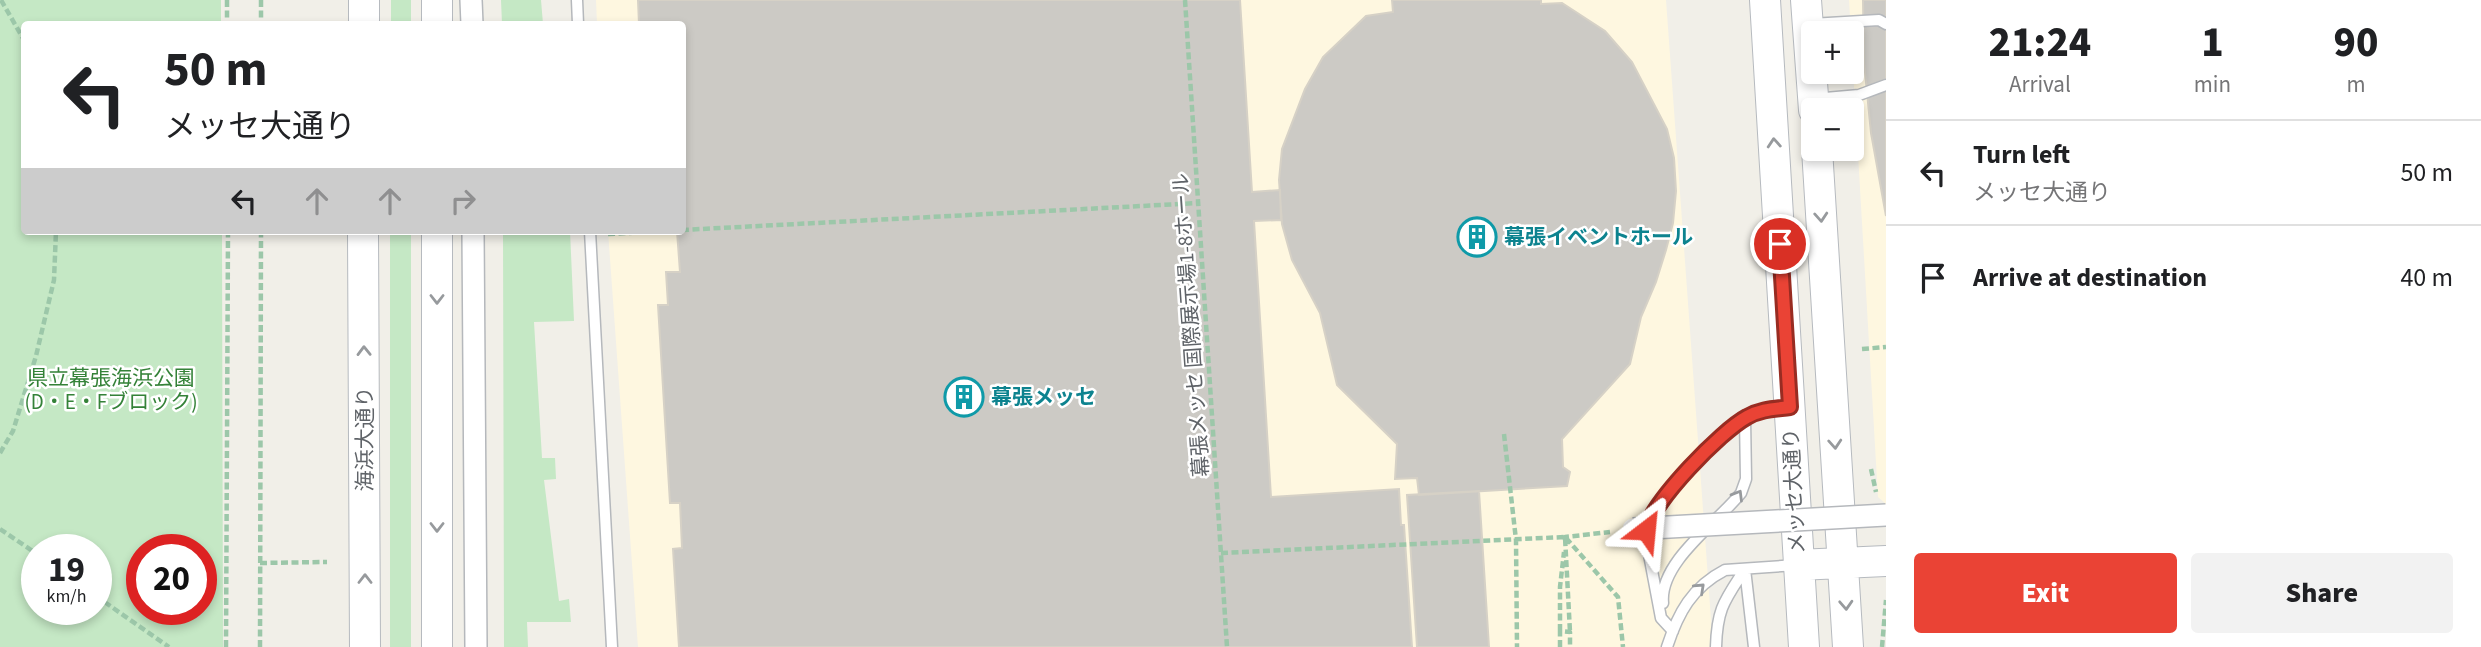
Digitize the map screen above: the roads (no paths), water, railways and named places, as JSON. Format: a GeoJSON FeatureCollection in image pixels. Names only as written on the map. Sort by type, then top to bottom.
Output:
{"type":"FeatureCollection","features":[{"type":"Feature","properties":{"kind":"street"},"geometry":{"type":"LineString","coordinates":[[364,0],[364,21]]}},
{"type":"Feature","properties":{"kind":"street"},"geometry":{"type":"LineString","coordinates":[[437,0],[437,21]]}},
{"type":"Feature","properties":{"kind":"street"},"geometry":{"type":"LineString","coordinates":[[471,0],[472,21]]}},
{"type":"Feature","properties":{"kind":"street","name":"メッセ大通り"},"geometry":{"type":"LineString","coordinates":[[1765,0],[1804,647]]}},
{"type":"Feature","properties":{"kind":"street"},"geometry":{"type":"LineString","coordinates":[[1807,12],[1814,98]]}},
{"type":"Feature","properties":{"kind":"street","name":"メッセ大通り"},"geometry":{"type":"LineString","coordinates":[[1818,161],[1848,647]]}},
{"type":"Feature","properties":{"kind":"street","name":"海浜大通り"},"geometry":{"type":"LineString","coordinates":[[363,235],[365,647]]}},
{"type":"Feature","properties":{"kind":"street"},"geometry":{"type":"LineString","coordinates":[[437,235],[437,647]]}},
{"type":"Feature","properties":{"kind":"street"},"geometry":{"type":"LineString","coordinates":[[473,235],[476,647]]}},
{"type":"Feature","properties":{"kind":"street"},"geometry":{"type":"LineString","coordinates":[[1633,529],[1886,515]]}},
{"type":"Feature","properties":{"kind":"street"},"geometry":{"type":"LineString","coordinates":[[1798,565],[1886,561]]}},
{"type":"Feature","properties":{"kind":"lane"},"geometry":{"type":"LineString","coordinates":[[577,0],[579,21]]}},
{"type":"Feature","properties":{"kind":"lane"},"geometry":{"type":"LineString","coordinates":[[1807,12],[1879,20],[1886,24]]}},
{"type":"Feature","properties":{"kind":"lane"},"geometry":{"type":"LineString","coordinates":[[1841,98],[1886,85]]}},
{"type":"Feature","properties":{"kind":"lane"},"geometry":{"type":"LineString","coordinates":[[590,235],[612,647]]}},
{"type":"Feature","properties":{"kind":"lane"},"geometry":{"type":"LineString","coordinates":[[1673,631],[1661,618],[1647,544],[1648,521],[1655,509],[1717,440],[1745,418],[1762,410],[1790,407]]}},
{"type":"Feature","properties":{"kind":"lane"},"geometry":{"type":"LineString","coordinates":[[1673,631],[1665,617],[1664,586],[1681,557],[1741,493],[1746,479],[1745,418]]}},
{"type":"Feature","properties":{"kind":"lane"},"geometry":{"type":"LineString","coordinates":[[1667,647],[1688,600],[1705,582],[1725,570],[1798,565]]}},
{"type":"Feature","properties":{"kind":"lane"},"geometry":{"type":"LineString","coordinates":[[1716,647],[1717,621],[1722,605],[1745,569]]}},
{"type":"Feature","properties":{"kind":"lane"},"geometry":{"type":"LineString","coordinates":[[1745,569],[1754,647]]}},
{"type":"Feature","properties":{"kind":"place","name":"幕張イベントホール"},"geometry":{"type":"Point","coordinates":[1477,237]}},
{"type":"Feature","properties":{"kind":"place","name":"幕張メッセ"},"geometry":{"type":"Point","coordinates":[964,397]}},
{"type":"Feature","properties":{"kind":"park label","name":"県立幕張海浜公園 (D・E・Fブロック)"},"geometry":{"type":"Point","coordinates":[111,390]}}]}
